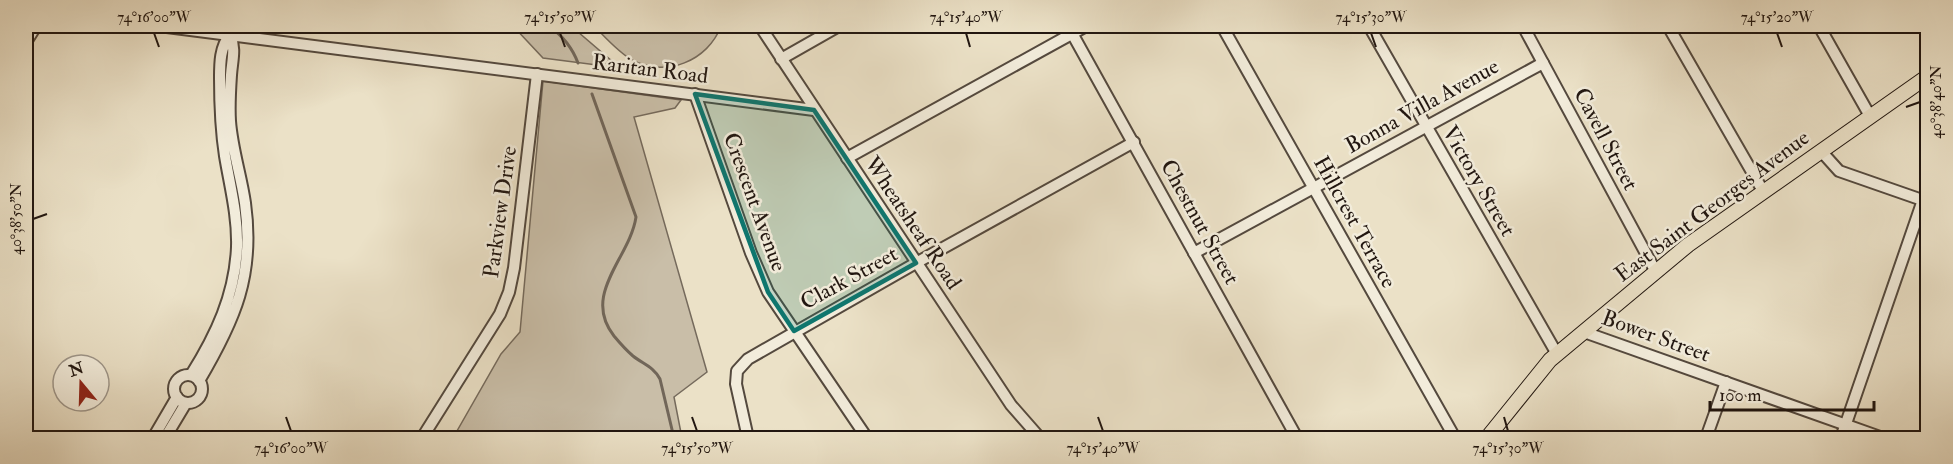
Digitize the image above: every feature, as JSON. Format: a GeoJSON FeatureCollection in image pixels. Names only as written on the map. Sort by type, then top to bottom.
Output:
{"type":"FeatureCollection","features":[{"type":"Feature","properties":{"kind":"main road","name":"East Saint Georges Avenue"},"geometry":{"type":"LineString","coordinates":[[1487,438],[1550,360],[1688,245],[1928,75]]}},
{"type":"Feature","properties":{"kind":"street"},"geometry":{"type":"LineString","coordinates":[[26,42],[36,26]]}},
{"type":"Feature","properties":{"kind":"street","name":"Raritan Road"},"geometry":{"type":"LineString","coordinates":[[159,26],[814,110]]}},
{"type":"Feature","properties":{"kind":"street","name":"Wheatsheaf Road"},"geometry":{"type":"LineString","coordinates":[[760,26],[1011,405],[1040,438]]}},
{"type":"Feature","properties":{"kind":"street"},"geometry":{"type":"LineString","coordinates":[[781,59],[839,26]]}},
{"type":"Feature","properties":{"kind":"street"},"geometry":{"type":"LineString","coordinates":[[847,158],[1070,29],[1086,26]]}},
{"type":"Feature","properties":{"kind":"street","name":"Hillcrest Terrace"},"geometry":{"type":"LineString","coordinates":[[1222,26],[1455,438]]}},
{"type":"Feature","properties":{"kind":"street","name":"Victory Street"},"geometry":{"type":"LineString","coordinates":[[1369,26],[1557,354]]}},
{"type":"Feature","properties":{"kind":"street","name":"Cavell Street"},"geometry":{"type":"LineString","coordinates":[[1522,26],[1656,272]]}},
{"type":"Feature","properties":{"kind":"street"},"geometry":{"type":"LineString","coordinates":[[1668,26],[1763,191]]}},
{"type":"Feature","properties":{"kind":"street"},"geometry":{"type":"LineString","coordinates":[[1819,26],[1870,116]]}},
{"type":"Feature","properties":{"kind":"street","name":"Chestnut Street"},"geometry":{"type":"LineString","coordinates":[[1070,29],[1297,438]]}},
{"type":"Feature","properties":{"kind":"street"},"geometry":{"type":"LineString","coordinates":[[195,378],[227,305],[236,257],[234,205],[220,113],[223,43],[230,35]]}},
{"type":"Feature","properties":{"kind":"street","name":"Bonna Villa Avenue"},"geometry":{"type":"LineString","coordinates":[[1194,253],[1543,63]]}},
{"type":"Feature","properties":{"kind":"street","name":"Parkview Drive"},"geometry":{"type":"LineString","coordinates":[[422,438],[500,315],[509,292],[514,268],[537,74]]}},
{"type":"Feature","properties":{"kind":"street","name":"Crescent Avenue"},"geometry":{"type":"LineString","coordinates":[[695,94],[751,253],[768,292],[867,438]]}},
{"type":"Feature","properties":{"kind":"street","name":"Clark Street"},"geometry":{"type":"LineString","coordinates":[[748,438],[736,384],[737,371],[748,359],[794,331],[1134,142]]}},
{"type":"Feature","properties":{"kind":"street"},"geometry":{"type":"LineString","coordinates":[[1821,151],[1839,171],[1925,201],[1841,438]]}},
{"type":"Feature","properties":{"kind":"street","name":"Bower Street"},"geometry":{"type":"LineString","coordinates":[[1584,332],[1883,438]]}},
{"type":"Feature","properties":{"kind":"street"},"geometry":{"type":"LineString","coordinates":[[183,376],[195,378],[202,389],[200,396],[195,401],[182,400],[174,389],[176,381],[183,376]]}},
{"type":"Feature","properties":{"kind":"street"},"geometry":{"type":"LineString","coordinates":[[1706,438],[1726,382]]}},
{"type":"Feature","properties":{"kind":"street"},"geometry":{"type":"LineString","coordinates":[[153,438],[182,400]]}},
{"type":"Feature","properties":{"kind":"street"},"geometry":{"type":"LineString","coordinates":[[165,438],[182,400]]}},
{"type":"Feature","properties":{"kind":"highlighted area"},"geometry":{"type":"Polygon","coordinates":[[[695,94],[814,110],[916,263],[794,331],[768,292],[695,94]]]}},
{"type":"Feature","properties":{"kind":"shaded area"},"geometry":{"type":"Polygon","coordinates":[[[513,26],[571,26],[620,68],[543,58],[513,26]]]}},
{"type":"Feature","properties":{"kind":"shaded area"},"geometry":{"type":"Polygon","coordinates":[[[594,26],[721,26],[715,38],[696,57],[684,63],[658,67],[645,65],[627,57],[594,26]]]}},
{"type":"Feature","properties":{"kind":"shaded area"},"geometry":{"type":"Polygon","coordinates":[[[543,81],[681,100],[675,108],[634,117],[707,372],[674,397],[682,438],[453,438],[501,354],[520,332],[543,81]]]}},
{"type":"Feature","properties":{"kind":"waterway"},"geometry":{"type":"LineString","coordinates":[[549,26],[566,42],[578,63]]}},
{"type":"Feature","properties":{"kind":"waterway"},"geometry":{"type":"LineString","coordinates":[[592,94],[636,217],[632,232],[605,291],[603,305],[605,321],[623,346],[658,375],[674,438]]}}]}
